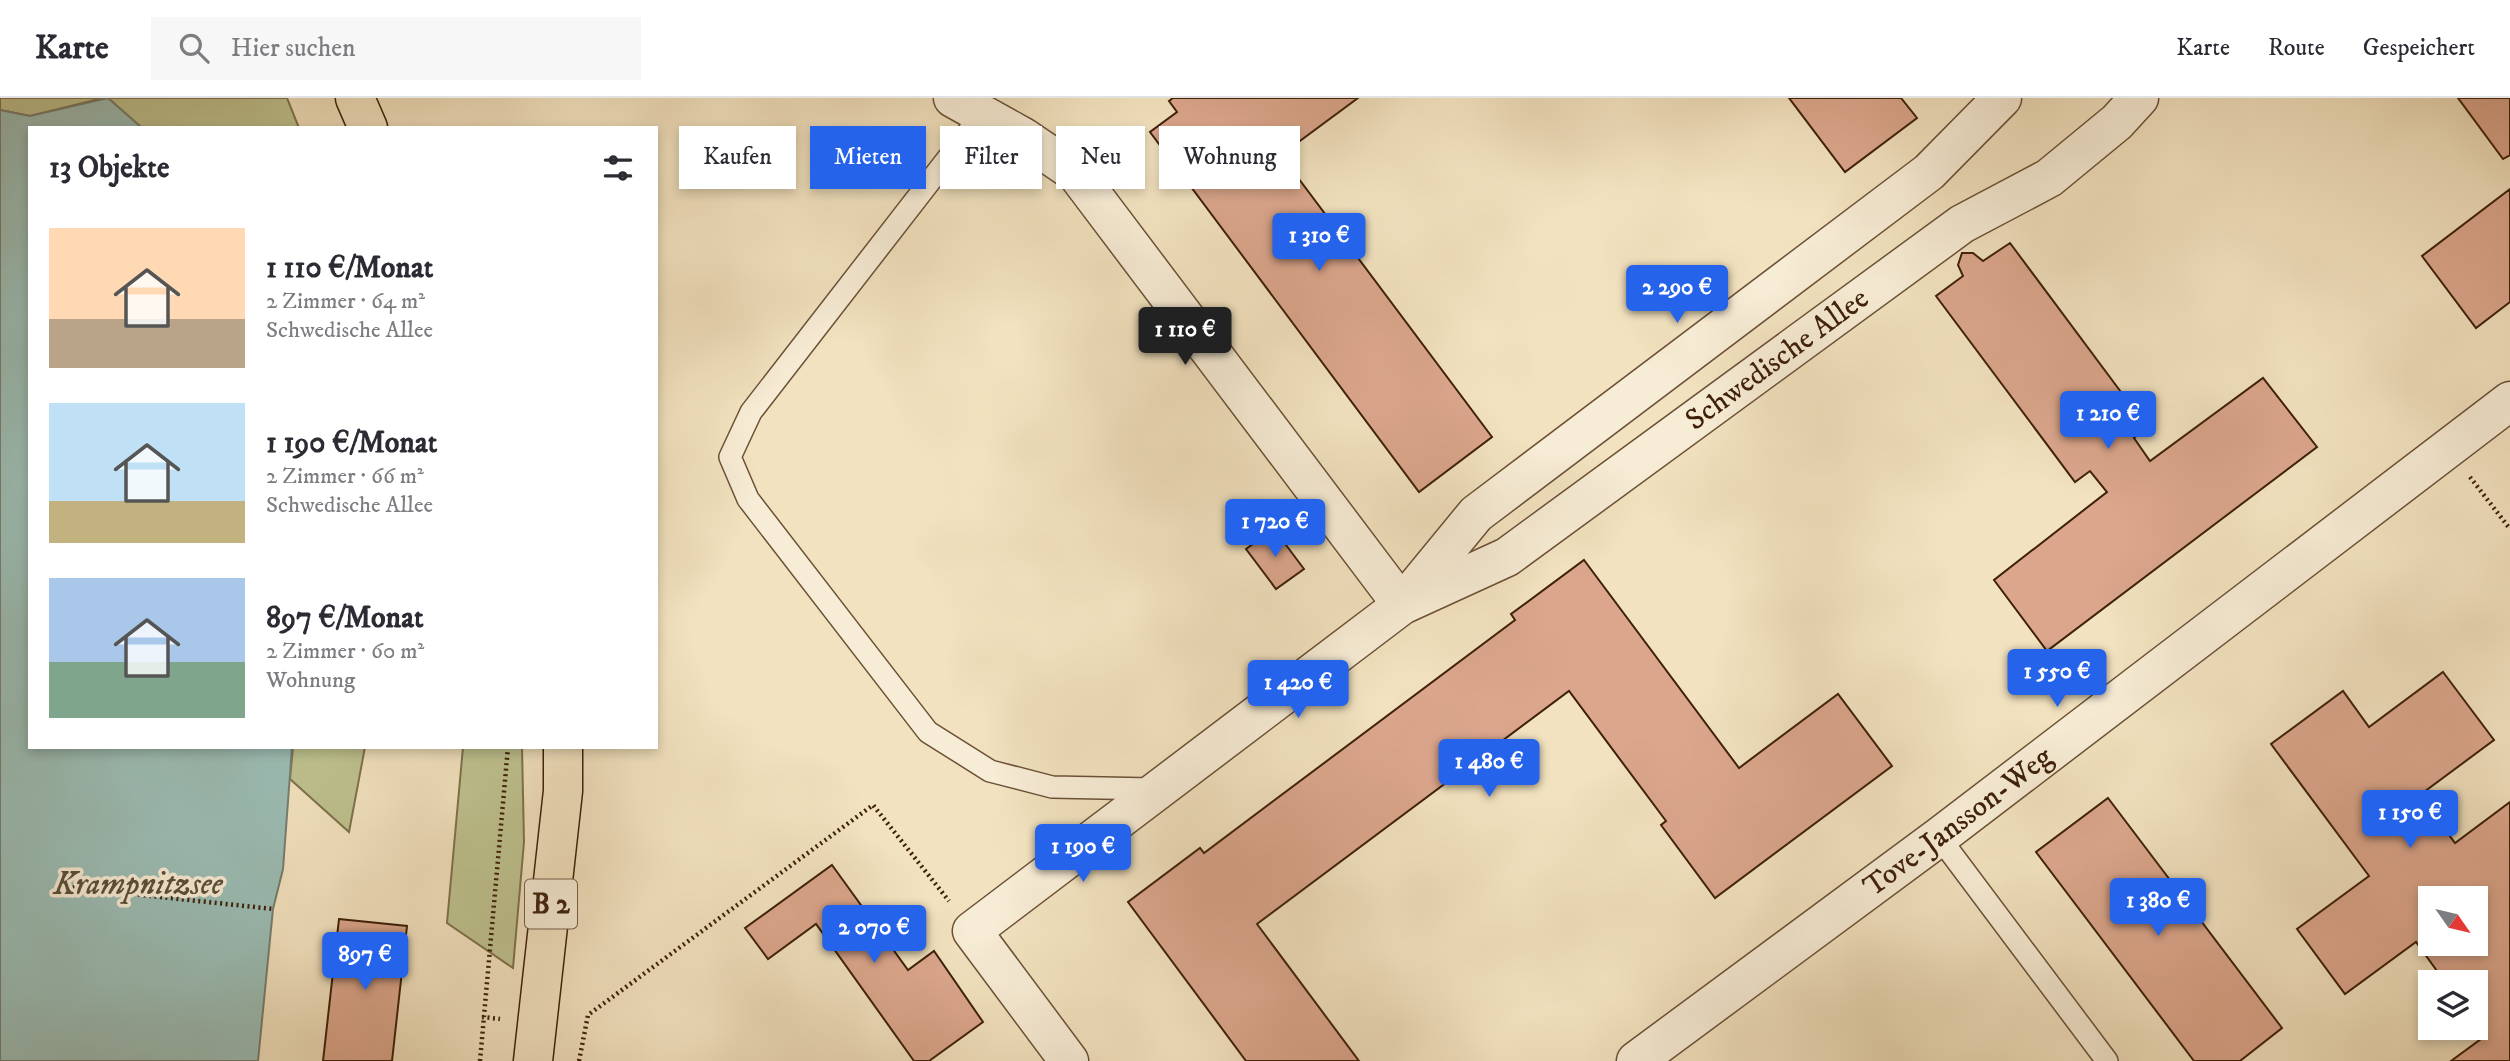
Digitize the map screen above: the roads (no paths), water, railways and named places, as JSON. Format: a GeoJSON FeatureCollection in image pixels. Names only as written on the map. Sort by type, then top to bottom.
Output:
{"type":"FeatureCollection","features":[{"type":"Feature","properties":{"kind":"main road"},"geometry":{"type":"LineString","coordinates":[[355,98],[368,126]]}},
{"type":"Feature","properties":{"kind":"main road","name":"B 2"},"geometry":{"type":"LineString","coordinates":[[533,1061],[563,791],[563,749]]}},
{"type":"Feature","properties":{"kind":"street","name":"Schwedische Allee"},"geometry":{"type":"LineString","coordinates":[[1402,605],[1476,514],[1929,172],[2002,98]]}},
{"type":"Feature","properties":{"kind":"street","name":"Schwedische Allee"},"geometry":{"type":"LineString","coordinates":[[1069,1061],[972,931],[1402,605],[1507,557],[1962,224],[2049,178],[2117,122],[2139,98]]}},
{"type":"Feature","properties":{"kind":"street"},"geometry":{"type":"LineString","coordinates":[[976,103],[1076,173],[1402,605]]}},
{"type":"Feature","properties":{"kind":"street","name":"Tove-Jansson-Weg"},"geometry":{"type":"LineString","coordinates":[[1636,1061],[1939,837],[2510,401]]}},
{"type":"Feature","properties":{"kind":"lane"},"geometry":{"type":"LineString","coordinates":[[976,103],[751,412],[730,457],[748,499],[928,732],[990,771],[1052,787],[1158,789]]}},
{"type":"Feature","properties":{"kind":"lane"},"geometry":{"type":"LineString","coordinates":[[1939,837],[2107,1061]]}},
{"type":"Feature","properties":{"kind":"water","name":"Krampnitzsee"},"geometry":{"type":"Polygon","coordinates":[[[108,98],[140,126],[28,126],[28,749],[292,749],[283,869],[273,909],[258,1061],[0,1061],[0,110],[30,116],[108,98]]]}}]}
